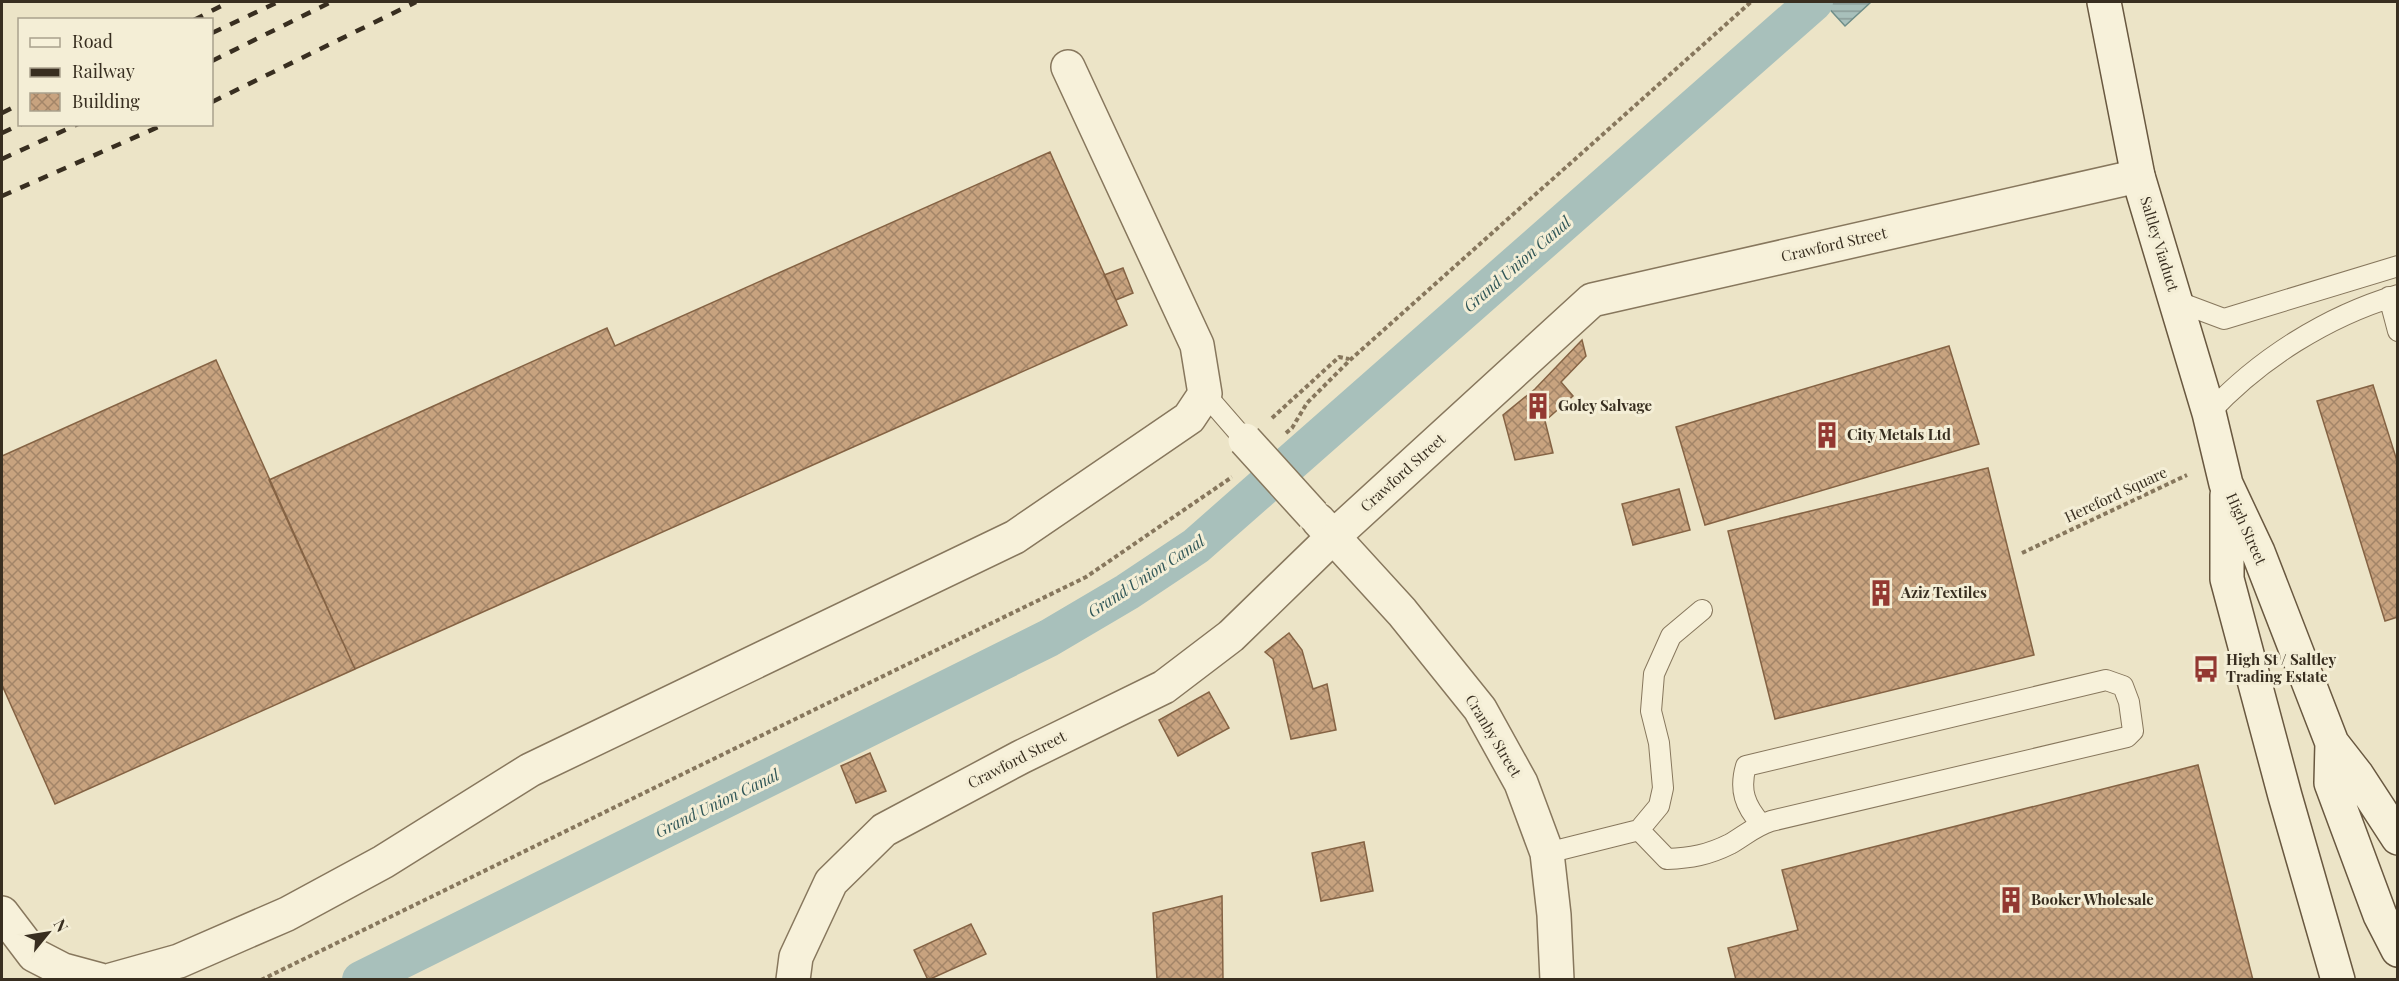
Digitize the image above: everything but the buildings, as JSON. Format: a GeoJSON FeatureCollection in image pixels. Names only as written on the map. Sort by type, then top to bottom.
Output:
{"type":"FeatureCollection","features":[{"type":"Feature","properties":{"kind":"street","name":"Saltley Viaduct"},"geometry":{"type":"LineString","coordinates":[[2106,17],[2138,176],[2209,413],[2223,472]]}},
{"type":"Feature","properties":{"kind":"street"},"geometry":{"type":"LineString","coordinates":[[111,980],[179,961],[287,914],[383,862],[530,770],[1015,537],[1190,418],[1205,394],[1197,345],[1068,67]]}},
{"type":"Feature","properties":{"kind":"street","name":"Crawford Street"},"geometry":{"type":"LineString","coordinates":[[793,980],[796,957],[831,882],[884,830],[1021,757],[1164,687],[1231,636],[1324,526],[1592,300],[2138,176]]}},
{"type":"Feature","properties":{"kind":"street","name":"Cranby Street"},"geometry":{"type":"LineString","coordinates":[[1249,444],[1402,612],[1480,709],[1521,783],[1547,853],[1554,915],[1557,980]]}},
{"type":"Feature","properties":{"kind":"street","name":"High Street"},"geometry":{"type":"LineString","coordinates":[[2223,472],[2258,552],[2332,743],[2331,783],[2380,915],[2397,950]]}},
{"type":"Feature","properties":{"kind":"street","name":"High Street"},"geometry":{"type":"LineString","coordinates":[[2223,472],[2227,579],[2287,805],[2338,980]]}},
{"type":"Feature","properties":{"kind":"street"},"geometry":{"type":"LineString","coordinates":[[2332,743],[2358,775],[2397,838]]}},
{"type":"Feature","properties":{"kind":"street"},"geometry":{"type":"LineString","coordinates":[[2,913],[34,955],[63,970],[100,980]]}},
{"type":"Feature","properties":{"kind":"lane"},"geometry":{"type":"LineString","coordinates":[[2176,301],[2224,319],[2397,266]]}},
{"type":"Feature","properties":{"kind":"lane"},"geometry":{"type":"LineString","coordinates":[[2209,413],[2256,368],[2330,322],[2368,303],[2393,296],[2397,331]]}},
{"type":"Feature","properties":{"kind":"lane"},"geometry":{"type":"LineString","coordinates":[[1205,394],[1249,444]]}},
{"type":"Feature","properties":{"kind":"lane"},"geometry":{"type":"LineString","coordinates":[[1547,853],[1639,830],[1659,806],[1663,788],[1659,743],[1651,711],[1654,674],[1671,636],[1702,610]]}},
{"type":"Feature","properties":{"kind":"lane"},"geometry":{"type":"LineString","coordinates":[[1639,830],[1667,859],[1697,857],[1731,843],[1761,824],[2127,737],[2133,731],[2129,702],[2123,686],[2106,680],[1746,766],[1742,782],[1749,811],[1761,824]]}},
{"type":"Feature","properties":{"kind":"path"},"geometry":{"type":"LineString","coordinates":[[1249,444],[1268,436],[1272,419],[1339,357],[1350,360]]}},
{"type":"Feature","properties":{"kind":"path","name":"Hereford Square"},"geometry":{"type":"LineString","coordinates":[[2022,553],[2223,472]]}},
{"type":"Feature","properties":{"kind":"water"},"geometry":{"type":"Polygon","coordinates":[[[1823,2],[1871,2],[1845,26],[1823,2]]]}},
{"type":"Feature","properties":{"kind":"waterway","name":"Grand Union Canal"},"geometry":{"type":"LineString","coordinates":[[361,980],[1049,638],[1127,592],[1196,546],[1814,2]]}},
{"type":"Feature","properties":{"kind":"railway"},"geometry":{"type":"LineString","coordinates":[[198,18],[229,2]]}},
{"type":"Feature","properties":{"kind":"railway"},"geometry":{"type":"LineString","coordinates":[[213,33],[278,2]]}},
{"type":"Feature","properties":{"kind":"railway"},"geometry":{"type":"LineString","coordinates":[[213,61],[331,2]]}},
{"type":"Feature","properties":{"kind":"railway"},"geometry":{"type":"LineString","coordinates":[[213,102],[416,2]]}},
{"type":"Feature","properties":{"kind":"railway"},"geometry":{"type":"LineString","coordinates":[[2,113],[18,105]]}},
{"type":"Feature","properties":{"kind":"railway"},"geometry":{"type":"LineString","coordinates":[[2,133],[18,125]]}},
{"type":"Feature","properties":{"kind":"railway"},"geometry":{"type":"LineString","coordinates":[[2,159],[74,126]]}},
{"type":"Feature","properties":{"kind":"railway"},"geometry":{"type":"LineString","coordinates":[[2,196],[160,126]]}},
{"type":"Feature","properties":{"kind":"place","name":"Goley Salvage"},"geometry":{"type":"Point","coordinates":[1538,406]}},
{"type":"Feature","properties":{"kind":"place","name":"City Metals Ltd"},"geometry":{"type":"Point","coordinates":[1827,435]}},
{"type":"Feature","properties":{"kind":"place","name":"Aziz Textiles"},"geometry":{"type":"Point","coordinates":[1881,593]}},
{"type":"Feature","properties":{"kind":"place","name":"High St / Saltley Trading Estate"},"geometry":{"type":"Point","coordinates":[2206,669]}},
{"type":"Feature","properties":{"kind":"place","name":"Booker Wholesale"},"geometry":{"type":"Point","coordinates":[2011,900]}}]}
